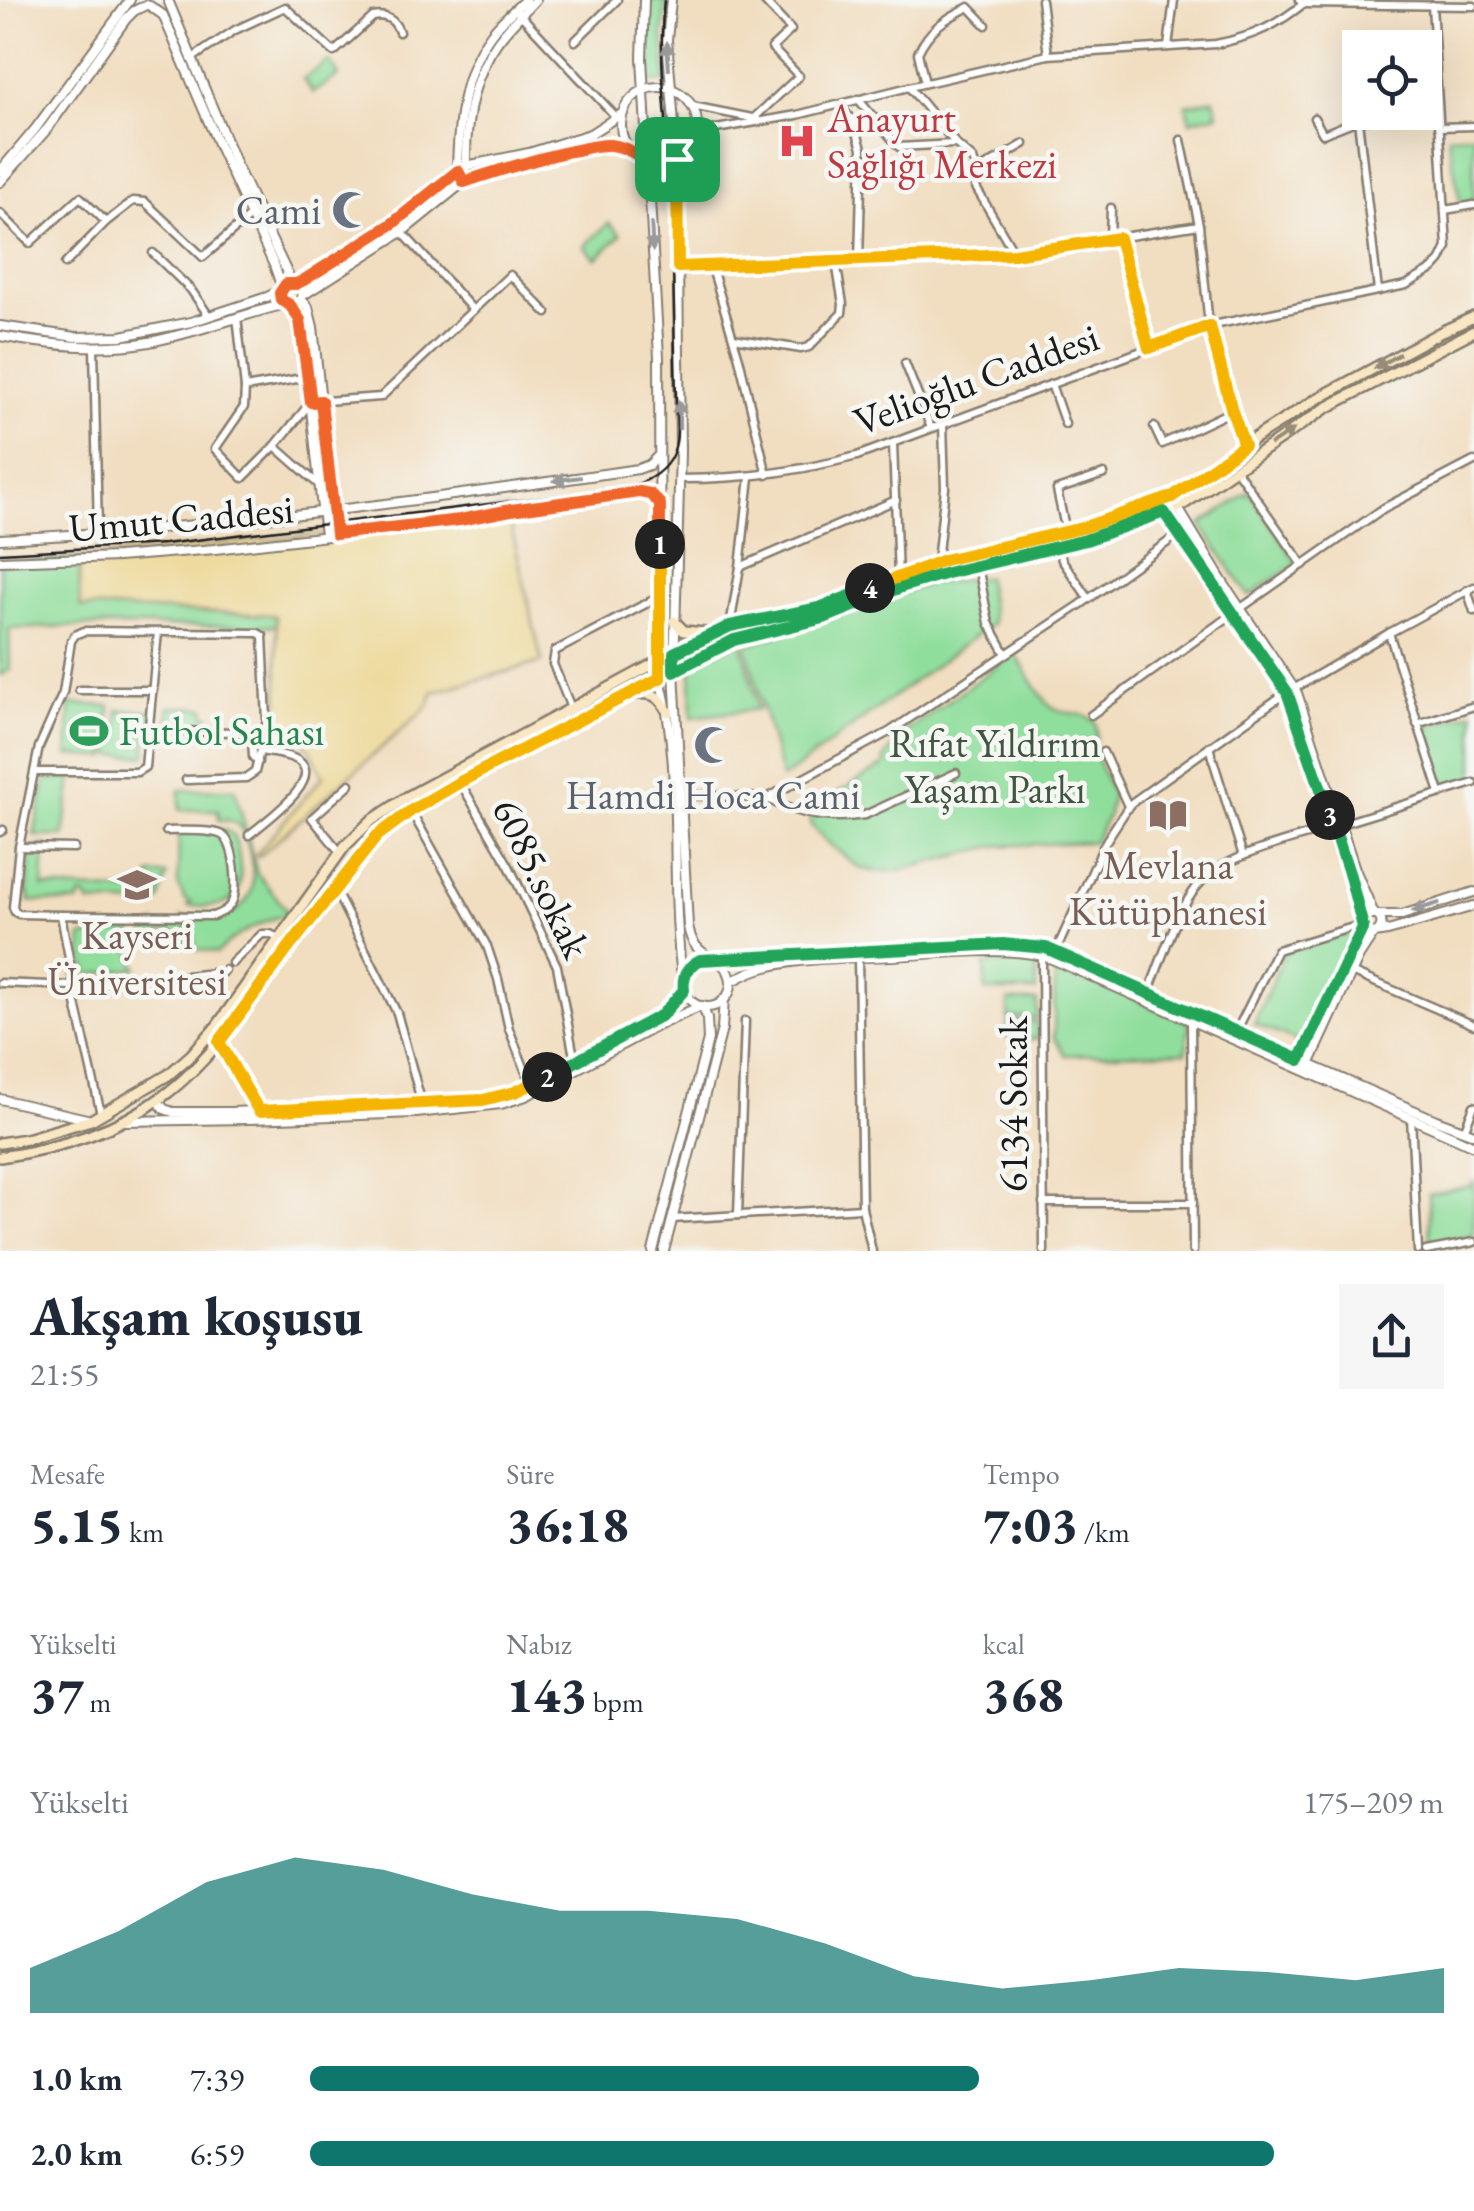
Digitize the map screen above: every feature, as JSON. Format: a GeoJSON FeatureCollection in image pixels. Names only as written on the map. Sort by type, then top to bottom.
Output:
{"type":"FeatureCollection","features":[{"type":"Feature","properties":{"kind":"main road"},"geometry":{"type":"LineString","coordinates":[[0,1142],[96,1117],[168,1076],[217,1026],[340,852],[371,820],[407,797],[713,632],[819,608],[937,562],[1066,532],[1172,497],[1244,445],[1330,392],[1474,317]]}},
{"type":"Feature","properties":{"kind":"main road"},"geometry":{"type":"LineString","coordinates":[[0,1157],[76,1140],[122,1121],[158,1100],[219,1042],[377,836],[460,782],[734,640],[824,618],[904,586],[1086,540],[1178,508],[1326,408],[1474,331]]}},
{"type":"Feature","properties":{"kind":"main road"},"geometry":{"type":"LineString","coordinates":[[674,622],[690,633],[713,632]]}},
{"type":"Feature","properties":{"kind":"main road"},"geometry":{"type":"LineString","coordinates":[[627,695],[656,696],[668,712]]}},
{"type":"Feature","properties":{"kind":"main road"},"geometry":{"type":"LineString","coordinates":[[278,938],[290,946]]}},
{"type":"Feature","properties":{"kind":"main road"},"geometry":{"type":"LineString","coordinates":[[270,951],[280,958]]}},
{"type":"Feature","properties":{"kind":"main road"},"geometry":{"type":"LineString","coordinates":[[142,1090],[158,1100]]}},
{"type":"Feature","properties":{"kind":"main road"},"geometry":{"type":"LineString","coordinates":[[113,1107],[115,1116],[122,1121]]}},
{"type":"Feature","properties":{"kind":"street"},"geometry":{"type":"LineString","coordinates":[[0,171],[130,0]]}},
{"type":"Feature","properties":{"kind":"street"},"geometry":{"type":"LineString","coordinates":[[0,182],[48,128],[126,19],[145,4],[158,5],[166,0],[237,167],[312,316],[320,486],[328,512]]}},
{"type":"Feature","properties":{"kind":"street"},"geometry":{"type":"LineString","coordinates":[[518,12],[525,0]]}},
{"type":"Feature","properties":{"kind":"street"},"geometry":{"type":"LineString","coordinates":[[464,182],[459,130],[468,80],[500,23],[535,0]]}},
{"type":"Feature","properties":{"kind":"street"},"geometry":{"type":"LineString","coordinates":[[575,40],[617,0]]}},
{"type":"Feature","properties":{"kind":"street"},"geometry":{"type":"LineString","coordinates":[[644,0],[642,58],[659,357],[660,678],[668,712],[672,762],[679,950],[684,986],[691,1000],[702,1006],[708,1040],[653,1251]]}},
{"type":"Feature","properties":{"kind":"street"},"geometry":{"type":"LineString","coordinates":[[664,1251],[731,982],[728,970],[697,950],[689,934],[674,671],[679,478],[678,267],[677,159],[667,40],[670,0]]}},
{"type":"Feature","properties":{"kind":"street"},"geometry":{"type":"LineString","coordinates":[[754,118],[800,76],[772,48],[791,30],[763,0]]}},
{"type":"Feature","properties":{"kind":"street"},"geometry":{"type":"LineString","coordinates":[[1042,0],[1048,56]]}},
{"type":"Feature","properties":{"kind":"street"},"geometry":{"type":"LineString","coordinates":[[1168,47],[1174,0]]}},
{"type":"Feature","properties":{"kind":"street"},"geometry":{"type":"LineString","coordinates":[[694,140],[716,130],[798,115],[1048,56],[1216,44],[1245,38],[1284,20],[1303,1],[1474,6]]}},
{"type":"Feature","properties":{"kind":"street"},"geometry":{"type":"LineString","coordinates":[[145,4],[163,15],[274,265],[282,289],[280,296],[298,314],[308,378],[316,402],[330,535]]}},
{"type":"Feature","properties":{"kind":"street","name":"Velioğlu Caddesi"},"geometry":{"type":"LineString","coordinates":[[1432,5],[1433,30]]}},
{"type":"Feature","properties":{"kind":"street"},"geometry":{"type":"LineString","coordinates":[[191,59],[235,30],[285,7],[334,52],[373,17],[388,18],[399,32]]}},
{"type":"Feature","properties":{"kind":"street"},"geometry":{"type":"LineString","coordinates":[[925,83],[918,53],[938,24],[969,8],[986,25]]}},
{"type":"Feature","properties":{"kind":"street"},"geometry":{"type":"LineString","coordinates":[[518,12],[620,116],[622,133],[633,153]]}},
{"type":"Feature","properties":{"kind":"street"},"geometry":{"type":"LineString","coordinates":[[908,86],[973,159],[975,186],[1014,254]]}},
{"type":"Feature","properties":{"kind":"street"},"geometry":{"type":"LineString","coordinates":[[0,326],[61,336],[105,338],[153,331],[208,316],[294,284],[392,224],[462,168],[590,134],[620,116],[630,100],[644,90],[671,89],[685,97],[696,117],[694,140],[688,150],[667,162],[648,161],[623,147],[608,145],[522,163],[464,182],[402,232],[296,304],[134,344],[94,347],[0,336]]}},
{"type":"Feature","properties":{"kind":"street"},"geometry":{"type":"LineString","coordinates":[[858,99],[898,147],[956,144]]}},
{"type":"Feature","properties":{"kind":"street"},"geometry":{"type":"LineString","coordinates":[[838,104],[852,121],[862,148],[859,262]]}},
{"type":"Feature","properties":{"kind":"street"},"geometry":{"type":"LineString","coordinates":[[692,106],[764,120]]}},
{"type":"Feature","properties":{"kind":"street"},"geometry":{"type":"LineString","coordinates":[[1314,118],[1323,134],[1342,126]]}},
{"type":"Feature","properties":{"kind":"street"},"geometry":{"type":"LineString","coordinates":[[1442,127],[1474,126]]}},
{"type":"Feature","properties":{"kind":"street"},"geometry":{"type":"LineString","coordinates":[[1359,130],[1378,292]]}},
{"type":"Feature","properties":{"kind":"street","name":"Velioğlu Caddesi"},"geometry":{"type":"LineString","coordinates":[[679,478],[750,476],[835,462],[1210,326],[1413,282],[1438,265],[1447,247],[1439,130]]}},
{"type":"Feature","properties":{"kind":"street"},"geometry":{"type":"LineString","coordinates":[[1181,140],[1198,225],[1210,326],[1244,445]]}},
{"type":"Feature","properties":{"kind":"street"},"geometry":{"type":"LineString","coordinates":[[976,172],[1024,144]]}},
{"type":"Feature","properties":{"kind":"street"},"geometry":{"type":"LineString","coordinates":[[0,213],[30,242],[80,197],[106,222]]}},
{"type":"Feature","properties":{"kind":"street"},"geometry":{"type":"LineString","coordinates":[[65,264],[128,202],[146,202],[204,256],[250,216]]}},
{"type":"Feature","properties":{"kind":"street"},"geometry":{"type":"LineString","coordinates":[[1444,210],[1474,205]]}},
{"type":"Feature","properties":{"kind":"street"},"geometry":{"type":"LineString","coordinates":[[1111,208],[1114,238],[1149,348]]}},
{"type":"Feature","properties":{"kind":"street"},"geometry":{"type":"LineString","coordinates":[[678,267],[1014,254],[1198,225]]}},
{"type":"Feature","properties":{"kind":"street"},"geometry":{"type":"LineString","coordinates":[[402,232],[472,310]]}},
{"type":"Feature","properties":{"kind":"street"},"geometry":{"type":"LineString","coordinates":[[152,253],[191,290],[208,316]]}},
{"type":"Feature","properties":{"kind":"street"},"geometry":{"type":"LineString","coordinates":[[733,338],[809,348],[842,312],[836,262]]}},
{"type":"Feature","properties":{"kind":"street"},"geometry":{"type":"LineString","coordinates":[[711,266],[766,474]]}},
{"type":"Feature","properties":{"kind":"street"},"geometry":{"type":"LineString","coordinates":[[237,317],[243,412],[215,449],[243,478],[316,402],[380,397],[510,274],[547,313]]}},
{"type":"Feature","properties":{"kind":"street"},"geometry":{"type":"LineString","coordinates":[[94,347],[98,534]]}},
{"type":"Feature","properties":{"kind":"street"},"geometry":{"type":"LineString","coordinates":[[906,364],[931,428]]}},
{"type":"Feature","properties":{"kind":"street"},"geometry":{"type":"LineString","coordinates":[[244,388],[308,378]]}},
{"type":"Feature","properties":{"kind":"street"},"geometry":{"type":"LineString","coordinates":[[1051,384],[1064,424]]}},
{"type":"Feature","properties":{"kind":"street"},"geometry":{"type":"LineString","coordinates":[[1154,427],[1162,444],[1232,411]]}},
{"type":"Feature","properties":{"kind":"street"},"geometry":{"type":"LineString","coordinates":[[937,562],[944,496],[943,424]]}},
{"type":"Feature","properties":{"kind":"street"},"geometry":{"type":"LineString","coordinates":[[892,444],[898,577]]}},
{"type":"Feature","properties":{"kind":"street"},"geometry":{"type":"LineString","coordinates":[[276,446],[320,486]]}},
{"type":"Feature","properties":{"kind":"street","name":"Umut Caddesi"},"geometry":{"type":"LineString","coordinates":[[0,539],[98,534],[328,512],[638,469],[659,455]]}},
{"type":"Feature","properties":{"kind":"street"},"geometry":{"type":"LineString","coordinates":[[1091,715],[1384,508],[1474,462]]}},
{"type":"Feature","properties":{"kind":"street"},"geometry":{"type":"LineString","coordinates":[[1235,468],[1303,565]]}},
{"type":"Feature","properties":{"kind":"street"},"geometry":{"type":"LineString","coordinates":[[1066,532],[1057,490],[1104,474]]}},
{"type":"Feature","properties":{"kind":"street"},"geometry":{"type":"LineString","coordinates":[[730,626],[750,476]]}},
{"type":"Feature","properties":{"kind":"street","name":"Umut Caddesi"},"geometry":{"type":"LineString","coordinates":[[0,561],[154,555],[460,520],[636,492],[650,494],[660,504]]}},
{"type":"Feature","properties":{"kind":"street"},"geometry":{"type":"LineString","coordinates":[[740,567],[896,500]]}},
{"type":"Feature","properties":{"kind":"street"},"geometry":{"type":"LineString","coordinates":[[1178,508],[1237,611]]}},
{"type":"Feature","properties":{"kind":"street"},"geometry":{"type":"LineString","coordinates":[[1164,512],[1291,690],[1337,825],[1382,923],[1364,947],[1303,1066]]}},
{"type":"Feature","properties":{"kind":"street"},"geometry":{"type":"LineString","coordinates":[[766,798],[889,732],[1179,534]]}},
{"type":"Feature","properties":{"kind":"street"},"geometry":{"type":"LineString","coordinates":[[1058,546],[1062,560],[1088,599]]}},
{"type":"Feature","properties":{"kind":"street"},"geometry":{"type":"LineString","coordinates":[[978,565],[989,623],[1006,654]]}},
{"type":"Feature","properties":{"kind":"street"},"geometry":{"type":"LineString","coordinates":[[1055,952],[1106,841],[1128,806],[1291,690],[1388,632],[1471,589],[1474,611]]}},
{"type":"Feature","properties":{"kind":"street"},"geometry":{"type":"LineString","coordinates":[[571,708],[553,664],[555,651],[659,597]]}},
{"type":"Feature","properties":{"kind":"street"},"geometry":{"type":"LineString","coordinates":[[166,831],[217,832],[227,838],[232,850],[235,892],[226,910],[214,916],[19,914],[13,910],[20,847],[42,737],[64,693],[73,637],[84,631],[258,632],[263,636],[268,720],[256,772],[249,778],[186,780]]}},
{"type":"Feature","properties":{"kind":"street"},"geometry":{"type":"LineString","coordinates":[[35,772],[140,771],[147,762],[158,632]]}},
{"type":"Feature","properties":{"kind":"street"},"geometry":{"type":"LineString","coordinates":[[1388,632],[1440,794]]}},
{"type":"Feature","properties":{"kind":"street"},"geometry":{"type":"LineString","coordinates":[[79,690],[153,690]]}},
{"type":"Feature","properties":{"kind":"street"},"geometry":{"type":"LineString","coordinates":[[1418,724],[1474,706]]}},
{"type":"Feature","properties":{"kind":"street"},"geometry":{"type":"LineString","coordinates":[[149,731],[249,732],[253,757],[258,762]]}},
{"type":"Feature","properties":{"kind":"street"},"geometry":{"type":"LineString","coordinates":[[1209,748],[1242,856]]}},
{"type":"Feature","properties":{"kind":"street"},"geometry":{"type":"LineString","coordinates":[[248,835],[289,801],[306,777],[302,764],[294,758],[260,751]]}},
{"type":"Feature","properties":{"kind":"street"},"geometry":{"type":"LineString","coordinates":[[1103,752],[1128,806]]}},
{"type":"Feature","properties":{"kind":"street"},"geometry":{"type":"LineString","coordinates":[[682,795],[766,798],[815,816],[856,816],[866,815],[956,773]]}},
{"type":"Feature","properties":{"kind":"street","name":"6085.sokak"},"geometry":{"type":"LineString","coordinates":[[460,782],[510,866],[557,966],[575,1062]]}},
{"type":"Feature","properties":{"kind":"street"},"geometry":{"type":"LineString","coordinates":[[1148,993],[1185,905],[1215,870],[1242,856],[1474,783]]}},
{"type":"Feature","properties":{"kind":"street"},"geometry":{"type":"LineString","coordinates":[[340,852],[312,818],[350,784]]}},
{"type":"Feature","properties":{"kind":"street"},"geometry":{"type":"LineString","coordinates":[[412,810],[487,946],[509,1028],[531,1084]]}},
{"type":"Feature","properties":{"kind":"street"},"geometry":{"type":"LineString","coordinates":[[1337,825],[1368,932],[1388,932],[1474,906]]}},
{"type":"Feature","properties":{"kind":"street"},"geometry":{"type":"LineString","coordinates":[[20,847],[74,848]]}},
{"type":"Feature","properties":{"kind":"street"},"geometry":{"type":"LineString","coordinates":[[334,888],[397,1013],[422,1104]]}},
{"type":"Feature","properties":{"kind":"street"},"geometry":{"type":"LineString","coordinates":[[1303,1066],[1367,915],[1402,915],[1474,892]]}},
{"type":"Feature","properties":{"kind":"street"},"geometry":{"type":"LineString","coordinates":[[61,915],[72,979],[78,986],[225,970]]}},
{"type":"Feature","properties":{"kind":"street"},"geometry":{"type":"LineString","coordinates":[[1236,1032],[1277,950],[1363,924]]}},
{"type":"Feature","properties":{"kind":"street"},"geometry":{"type":"LineString","coordinates":[[232,963],[262,934],[278,938]]}},
{"type":"Feature","properties":{"kind":"street"},"geometry":{"type":"LineString","coordinates":[[158,1100],[173,1112],[495,1098],[531,1084],[662,1015],[684,986],[686,971],[695,962],[1003,944],[1031,945],[1055,952],[1236,1032],[1474,1146]]}},
{"type":"Feature","properties":{"kind":"street"},"geometry":{"type":"LineString","coordinates":[[248,948],[270,951]]}},
{"type":"Feature","properties":{"kind":"street"},"geometry":{"type":"LineString","coordinates":[[731,982],[770,966],[858,958],[1014,952],[1042,956],[1469,1133],[1474,1106]]}},
{"type":"Feature","properties":{"kind":"street","name":"6134 Sokak"},"geometry":{"type":"LineString","coordinates":[[1042,956],[1044,1251]]}},
{"type":"Feature","properties":{"kind":"street"},"geometry":{"type":"LineString","coordinates":[[858,958],[862,1208],[872,1251]]}},
{"type":"Feature","properties":{"kind":"street"},"geometry":{"type":"LineString","coordinates":[[1351,972],[1474,1024]]}},
{"type":"Feature","properties":{"kind":"street"},"geometry":{"type":"LineString","coordinates":[[0,983],[72,986],[96,1117],[0,1099]]}},
{"type":"Feature","properties":{"kind":"street"},"geometry":{"type":"LineString","coordinates":[[122,1121],[416,1113],[501,1104],[526,1096],[659,1025],[724,1000]]}},
{"type":"Feature","properties":{"kind":"street"},"geometry":{"type":"LineString","coordinates":[[738,1215],[745,1021]]}},
{"type":"Feature","properties":{"kind":"street"},"geometry":{"type":"LineString","coordinates":[[1191,1021],[1193,1251]]}},
{"type":"Feature","properties":{"kind":"street"},"geometry":{"type":"LineString","coordinates":[[219,1042],[259,1111]]}},
{"type":"Feature","properties":{"kind":"street"},"geometry":{"type":"LineString","coordinates":[[1411,1118],[1418,1251]]}},
{"type":"Feature","properties":{"kind":"street"},"geometry":{"type":"LineString","coordinates":[[1043,1204],[1193,1204]]}},
{"type":"Feature","properties":{"kind":"street"},"geometry":{"type":"LineString","coordinates":[[672,1219],[862,1208]]}},
{"type":"Feature","properties":{"kind":"street"},"geometry":{"type":"LineString","coordinates":[[1426,1251],[1474,1242]]}},
{"type":"Feature","properties":{"kind":"green space"},"geometry":{"type":"Polygon","coordinates":[[[648,0],[666,0],[666,81],[646,82],[648,0]]]}},
{"type":"Feature","properties":{"kind":"green space"},"geometry":{"type":"Polygon","coordinates":[[[329,61],[339,75],[313,93],[303,79],[329,61]]]}},
{"type":"Feature","properties":{"kind":"green space"},"geometry":{"type":"Polygon","coordinates":[[[1214,99],[1218,114],[1190,121],[1186,105],[1214,99]]]}},
{"type":"Feature","properties":{"kind":"green space"},"geometry":{"type":"Polygon","coordinates":[[[1474,134],[1474,200],[1460,202],[1448,136],[1474,134]]]}},
{"type":"Feature","properties":{"kind":"green space"},"geometry":{"type":"Polygon","coordinates":[[[609,223],[621,235],[596,259],[584,246],[609,223]]]}},
{"type":"Feature","properties":{"kind":"green space"},"geometry":{"type":"Polygon","coordinates":[[[1249,492],[1297,563],[1249,596],[1201,525],[1249,492]]]}},
{"type":"Feature","properties":{"kind":"green space"},"geometry":{"type":"Polygon","coordinates":[[[79,559],[81,607],[273,615],[277,620],[275,626],[9,629],[10,670],[0,675],[0,563],[79,559]]]}},
{"type":"Feature","properties":{"kind":"green space"},"geometry":{"type":"Polygon","coordinates":[[[986,577],[993,623],[782,779],[746,645],[932,583],[986,577]]]}},
{"type":"Feature","properties":{"kind":"green space"},"geometry":{"type":"Polygon","coordinates":[[[741,641],[759,709],[692,717],[691,666],[741,641]]]}},
{"type":"Feature","properties":{"kind":"green space","name":"Rıfat Yıldırım Yaşam Parkı"},"geometry":{"type":"Polygon","coordinates":[[[1015,653],[1047,702],[1065,712],[1091,718],[1096,724],[1093,749],[1112,794],[1108,815],[1094,842],[995,846],[897,871],[873,871],[859,868],[811,825],[810,809],[886,764],[884,759],[905,732],[1015,653]]]}},
{"type":"Feature","properties":{"kind":"green space","name":"Futbol Sahası"},"geometry":{"type":"Polygon","coordinates":[[[70,704],[110,706],[107,758],[68,755],[70,704]]]}},
{"type":"Feature","properties":{"kind":"green space"},"geometry":{"type":"Polygon","coordinates":[[[169,707],[205,708],[209,723],[169,722],[169,707]]]}},
{"type":"Feature","properties":{"kind":"green space"},"geometry":{"type":"Polygon","coordinates":[[[118,710],[153,711],[152,731],[138,732],[147,733],[146,756],[111,755],[112,731],[118,731],[118,710]]]}},
{"type":"Feature","properties":{"kind":"green space"},"geometry":{"type":"Polygon","coordinates":[[[1474,712],[1474,778],[1445,786],[1427,726],[1474,712]]]}},
{"type":"Feature","properties":{"kind":"green space"},"geometry":{"type":"Polygon","coordinates":[[[72,778],[64,836],[34,836],[46,779],[72,778]]]}},
{"type":"Feature","properties":{"kind":"green space"},"geometry":{"type":"Polygon","coordinates":[[[235,789],[257,873],[289,913],[250,928],[218,953],[195,949],[194,933],[182,917],[218,916],[237,909],[251,891],[252,865],[240,828],[231,821],[219,820],[218,810],[180,810],[180,790],[235,789]]]}},
{"type":"Feature","properties":{"kind":"green space"},"geometry":{"type":"Polygon","coordinates":[[[179,830],[225,830],[233,835],[239,854],[240,880],[238,890],[228,902],[188,906],[191,902],[185,900],[178,885],[179,830]]]}},
{"type":"Feature","properties":{"kind":"green space"},"geometry":{"type":"Polygon","coordinates":[[[45,844],[43,887],[150,893],[150,875],[167,875],[160,899],[155,905],[89,903],[87,897],[81,896],[78,903],[29,901],[32,849],[45,844]]]}},
{"type":"Feature","properties":{"kind":"green space"},"geometry":{"type":"Polygon","coordinates":[[[180,922],[191,941],[181,942],[176,933],[166,931],[160,933],[156,942],[143,941],[155,923],[177,926],[180,922]]]}},
{"type":"Feature","properties":{"kind":"green space"},"geometry":{"type":"Polygon","coordinates":[[[133,930],[130,948],[137,968],[91,975],[84,962],[81,937],[133,930]]]}},
{"type":"Feature","properties":{"kind":"green space"},"geometry":{"type":"Polygon","coordinates":[[[1358,931],[1309,1040],[1299,1042],[1254,1024],[1285,952],[1358,931]]]}},
{"type":"Feature","properties":{"kind":"green space"},"geometry":{"type":"Polygon","coordinates":[[[1036,963],[1036,991],[985,991],[985,964],[1036,963]]]}},
{"type":"Feature","properties":{"kind":"green space"},"geometry":{"type":"Polygon","coordinates":[[[1055,963],[1190,1023],[1186,1052],[1065,1055],[1054,1037],[1055,963]]]}},
{"type":"Feature","properties":{"kind":"green space"},"geometry":{"type":"Polygon","coordinates":[[[1008,1001],[1037,1001],[1037,1018],[1008,1018],[1008,1001]]]}},
{"type":"Feature","properties":{"kind":"green space"},"geometry":{"type":"Polygon","coordinates":[[[1008,1022],[1037,1022],[1037,1039],[1008,1039],[1008,1022]]]}},
{"type":"Feature","properties":{"kind":"green space"},"geometry":{"type":"Polygon","coordinates":[[[1474,1182],[1474,1235],[1430,1243],[1428,1194],[1471,1186],[1474,1182]]]}},
{"type":"Feature","properties":{"kind":"sand"},"geometry":{"type":"Polygon","coordinates":[[[507,509],[542,662],[433,692],[424,710],[258,857],[256,854],[323,776],[310,749],[279,717],[276,617],[80,607],[79,559],[401,526],[507,509]]]}},
{"type":"Feature","properties":{"kind":"tram line"},"geometry":{"type":"LineString","coordinates":[[0,553],[164,544],[627,487],[656,475],[669,461],[677,431],[671,195],[662,60],[664,0]]}},
{"type":"Feature","properties":{"kind":"place","name":"Anayurt Sağlığı Merkezi"},"geometry":{"type":"Point","coordinates":[797,141]}},
{"type":"Feature","properties":{"kind":"place","name":"Cami"},"geometry":{"type":"Point","coordinates":[351,210]}},
{"type":"Feature","properties":{"kind":"place","name":"Futbol Sahası"},"geometry":{"type":"Point","coordinates":[89,731]}},
{"type":"Feature","properties":{"kind":"place","name":"Hamdi Hoca Cami"},"geometry":{"type":"Point","coordinates":[713,745]}},
{"type":"Feature","properties":{"kind":"place","name":"Mevlana Kütüphanesi"},"geometry":{"type":"Point","coordinates":[1168,815]}},
{"type":"Feature","properties":{"kind":"place","name":"Kayseri Üniversitesi"},"geometry":{"type":"Point","coordinates":[137,885]}},
{"type":"Feature","properties":{"kind":"route"},"geometry":{"type":"LineString","coordinates":[[608,145],[623,147],[655,163],[677,159],[678,267],[1014,254],[1119,238],[1149,348],[1210,326],[1244,445],[1172,497],[1082,528],[944,560],[819,608],[730,626],[674,653],[674,671],[734,640],[824,618],[904,586],[1086,540],[1164,512],[1287,692],[1363,920],[1300,1060],[1038,946],[815,952],[695,962],[684,977],[684,990],[662,1015],[505,1095],[422,1104],[259,1111],[219,1042],[377,836],[460,782],[660,678],[660,504],[650,494],[631,492],[460,520],[336,534],[321,401],[311,402],[300,320],[290,305],[281,300],[281,290],[286,284],[304,280],[392,224],[458,171],[464,182],[522,163],[608,145]]}}]}
